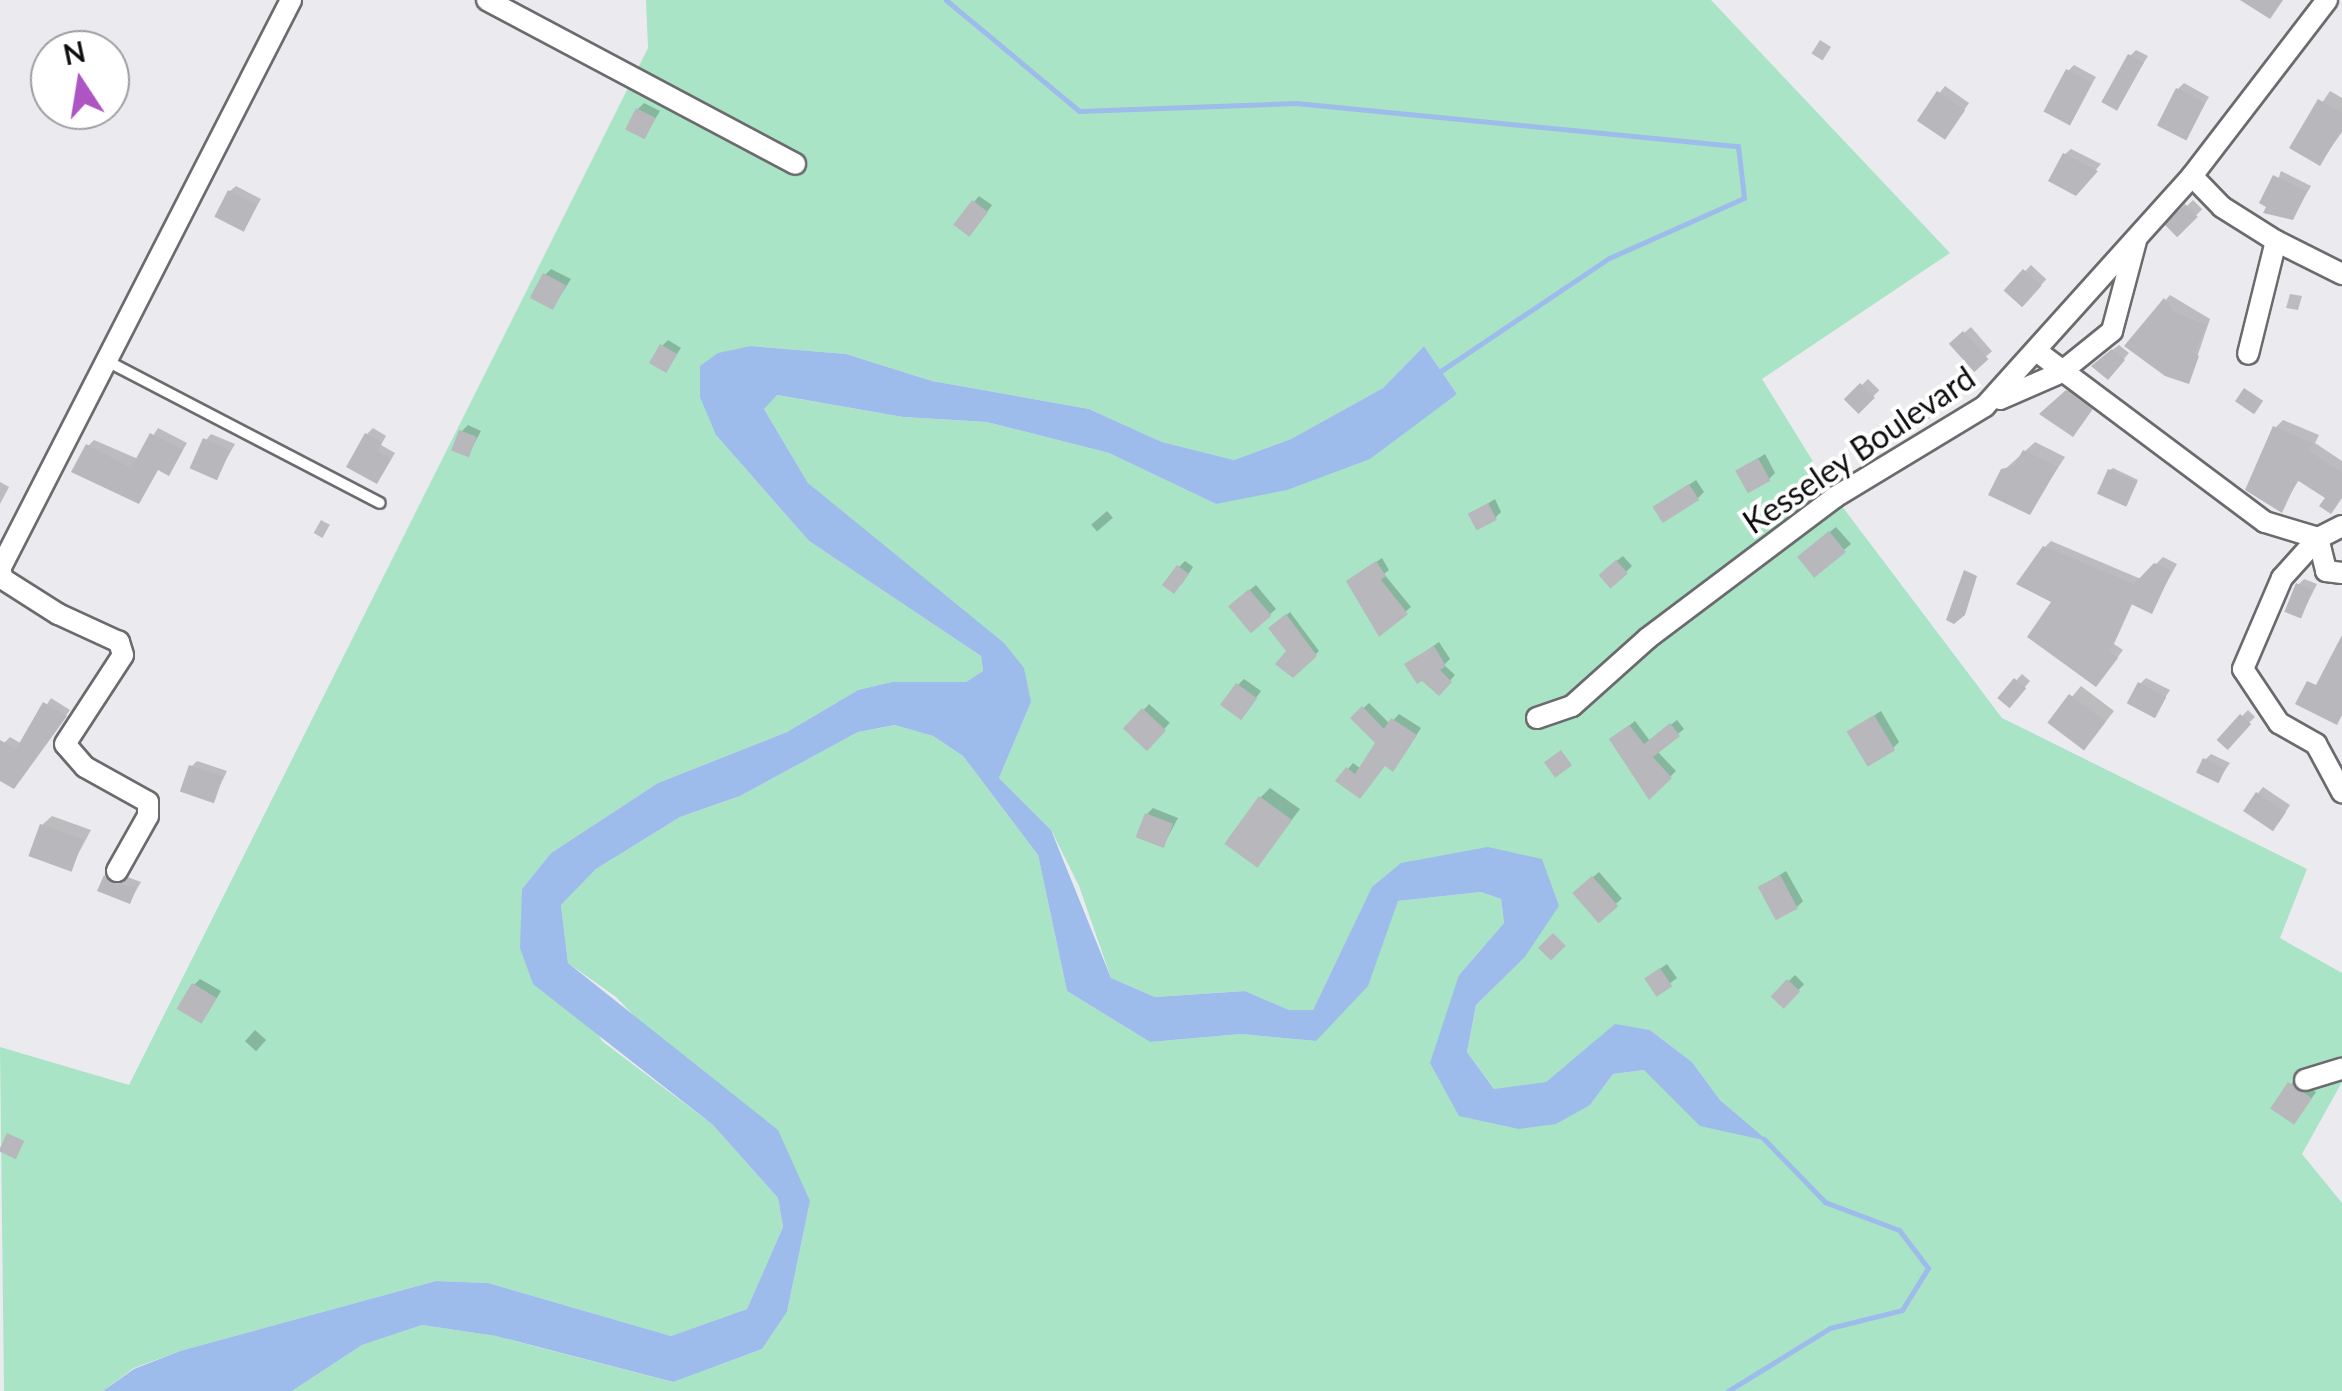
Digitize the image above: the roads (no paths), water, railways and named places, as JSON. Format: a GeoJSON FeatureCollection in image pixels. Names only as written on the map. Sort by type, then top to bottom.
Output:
{"type":"FeatureCollection","features":[{"type":"Feature","properties":{"kind":"street"},"geometry":{"type":"LineString","coordinates":[[117,871],[148,816],[148,802],[85,767],[65,744],[123,655],[119,642],[58,614],[3,579],[0,568],[109,362],[291,0]]}},
{"type":"Feature","properties":{"kind":"street"},"geometry":{"type":"LineString","coordinates":[[486,0],[795,164]]}},
{"type":"Feature","properties":{"kind":"street","name":"Kesseley Boulevard"},"geometry":{"type":"LineString","coordinates":[[1537,718],[1572,706],[1648,638],[1835,498],[1985,406],[2039,353],[2192,176],[2327,0]]}},
{"type":"Feature","properties":{"kind":"street"},"geometry":{"type":"LineString","coordinates":[[2192,176],[2222,207],[2276,241],[2342,274]]}},
{"type":"Feature","properties":{"kind":"street"},"geometry":{"type":"LineString","coordinates":[[1985,406],[2060,373],[2112,332],[2138,235]]}},
{"type":"Feature","properties":{"kind":"street"},"geometry":{"type":"LineString","coordinates":[[2248,354],[2276,241]]}},
{"type":"Feature","properties":{"kind":"street"},"geometry":{"type":"LineString","coordinates":[[2039,353],[2060,373],[2265,522],[2318,538]]}},
{"type":"Feature","properties":{"kind":"street"},"geometry":{"type":"LineString","coordinates":[[2342,526],[2318,538],[2282,578],[2243,669],[2279,723],[2316,744],[2342,792]]}},
{"type":"Feature","properties":{"kind":"street"},"geometry":{"type":"LineString","coordinates":[[2318,538],[2326,571],[2342,572]]}},
{"type":"Feature","properties":{"kind":"street"},"geometry":{"type":"LineString","coordinates":[[2305,1080],[2342,1069]]}},
{"type":"Feature","properties":{"kind":"lane"},"geometry":{"type":"LineString","coordinates":[[109,362],[380,503]]}},
{"type":"Feature","properties":{"kind":"water"},"geometry":{"type":"Polygon","coordinates":[[[751,346],[846,354],[932,381],[1089,409],[1162,442],[1234,460],[1291,439],[1383,388],[1424,346],[1457,394],[1370,459],[1287,490],[1216,504],[1109,453],[987,422],[903,417],[777,395],[764,409],[808,483],[1004,643],[1024,668],[1031,702],[999,778],[1051,830],[1111,978],[1155,997],[1245,991],[1289,1010],[1313,1010],[1372,887],[1401,863],[1488,847],[1542,859],[1559,906],[1524,958],[1476,1005],[1467,1052],[1494,1089],[1546,1082],[1615,1024],[1650,1030],[1692,1062],[1720,1100],[1768,1141],[1700,1126],[1644,1070],[1613,1074],[1590,1105],[1556,1124],[1519,1129],[1459,1116],[1430,1063],[1459,975],[1504,923],[1501,899],[1481,892],[1398,901],[1368,986],[1316,1041],[1241,1034],[1150,1042],[1067,991],[1038,855],[963,756],[933,736],[895,725],[858,732],[740,796],[680,817],[596,869],[561,905],[568,963],[778,1130],[810,1201],[787,1312],[762,1349],[673,1382],[496,1336],[422,1325],[362,1345],[292,1391],[103,1391],[134,1369],[180,1351],[436,1281],[488,1283],[671,1336],[747,1309],[783,1227],[778,1198],[713,1125],[533,984],[520,948],[522,889],[551,853],[658,783],[787,732],[858,690],[892,682],[966,682],[983,671],[981,656],[809,541],[716,435],[700,397],[700,366],[718,353],[751,346]]]}},
{"type":"Feature","properties":{"kind":"waterway"},"geometry":{"type":"LineString","coordinates":[[946,0],[1079,111],[1296,103],[1738,146],[1744,198],[1609,258],[1441,371]]}},
{"type":"Feature","properties":{"kind":"waterway"},"geometry":{"type":"LineString","coordinates":[[1728,1391],[1830,1328],[1902,1310],[1928,1268],[1899,1230],[1825,1202],[1764,1139]]}}]}
